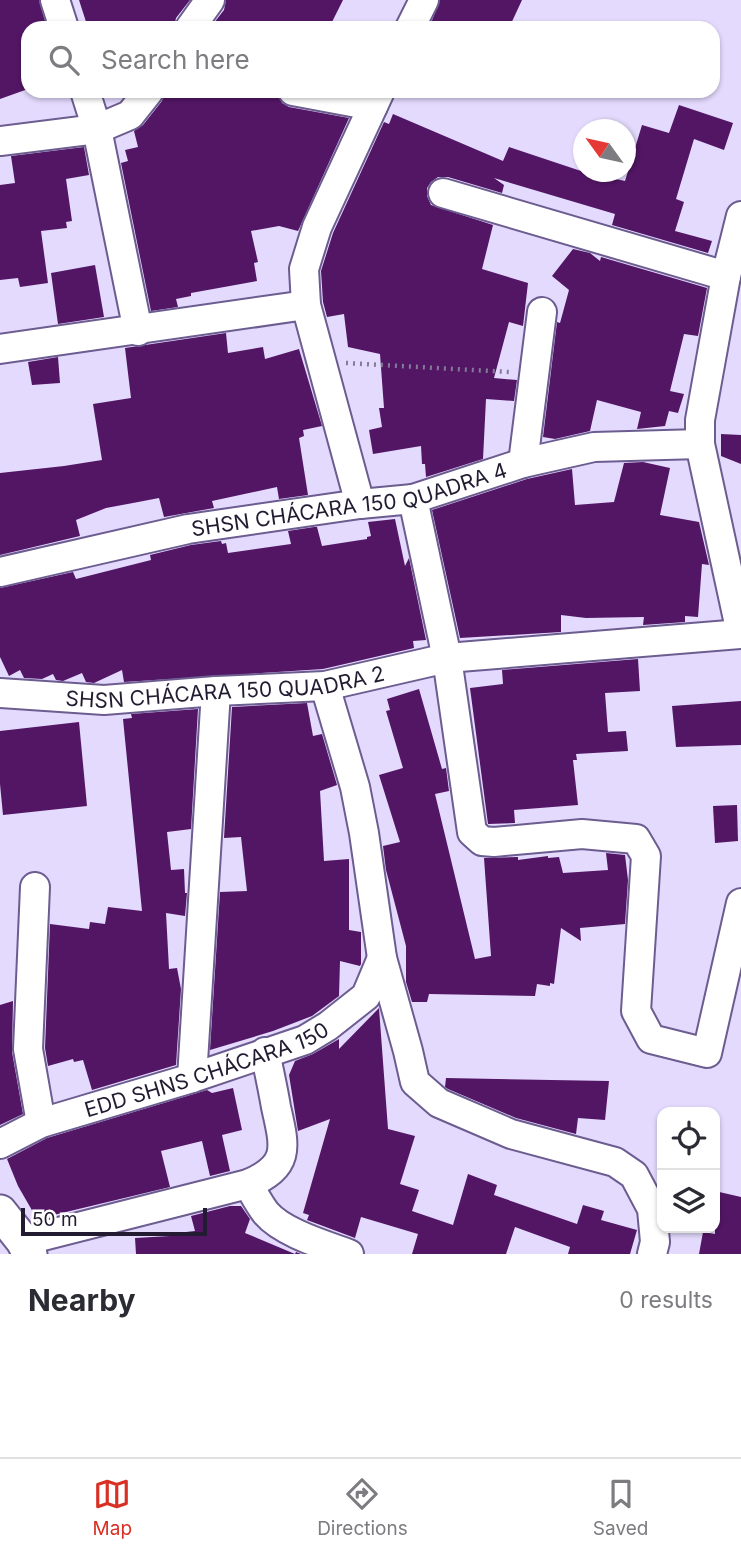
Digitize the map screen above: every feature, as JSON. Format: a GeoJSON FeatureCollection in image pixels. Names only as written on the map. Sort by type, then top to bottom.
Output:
{"type":"FeatureCollection","features":[{"type":"Feature","properties":{"kind":"street"},"geometry":{"type":"LineString","coordinates":[[55,0],[62,21]]}},
{"type":"Feature","properties":{"kind":"street"},"geometry":{"type":"LineString","coordinates":[[195,21],[209,0]]}},
{"type":"Feature","properties":{"kind":"street"},"geometry":{"type":"LineString","coordinates":[[414,21],[424,0]]}},
{"type":"Feature","properties":{"kind":"street"},"geometry":{"type":"LineString","coordinates":[[87,98],[97,129],[138,331]]}},
{"type":"Feature","properties":{"kind":"street"},"geometry":{"type":"LineString","coordinates":[[0,141],[97,129],[130,115],[143,98]]}},
{"type":"Feature","properties":{"kind":"street"},"geometry":{"type":"LineString","coordinates":[[360,504],[306,305],[304,270],[317,227],[376,99]]}},
{"type":"Feature","properties":{"kind":"street"},"geometry":{"type":"LineString","coordinates":[[443,193],[726,276]]}},
{"type":"Feature","properties":{"kind":"street"},"geometry":{"type":"LineString","coordinates":[[741,216],[726,276],[700,420],[701,444],[741,634]]}},
{"type":"Feature","properties":{"kind":"street"},"geometry":{"type":"LineString","coordinates":[[0,349],[306,305]]}},
{"type":"Feature","properties":{"kind":"street"},"geometry":{"type":"LineString","coordinates":[[523,463],[542,312]]}},
{"type":"Feature","properties":{"kind":"street","name":"SHSN CHÁCARA 150 QUADRA 4"},"geometry":{"type":"LineString","coordinates":[[0,572],[188,529],[413,499],[523,463],[594,447],[701,444]]}},
{"type":"Feature","properties":{"kind":"street"},"geometry":{"type":"LineString","coordinates":[[413,499],[447,659],[471,832],[482,841],[494,842],[582,834],[636,839],[646,856],[636,1011],[652,1039],[707,1053],[741,903]]}},
{"type":"Feature","properties":{"kind":"street","name":"SHSN CHÁCARA 150 QUADRA 2"},"geometry":{"type":"LineString","coordinates":[[0,693],[104,701],[216,691],[325,686],[447,659],[741,634]]}},
{"type":"Feature","properties":{"kind":"street"},"geometry":{"type":"LineString","coordinates":[[325,686],[355,788],[382,958],[415,1082],[439,1103],[511,1135],[615,1162],[634,1175],[652,1209],[655,1241],[652,1254]]}},
{"type":"Feature","properties":{"kind":"street"},"geometry":{"type":"LineString","coordinates":[[192,1078],[216,691]]}},
{"type":"Feature","properties":{"kind":"street"},"geometry":{"type":"LineString","coordinates":[[35,887],[29,1049],[41,1123]]}},
{"type":"Feature","properties":{"kind":"street","name":"EDD SHNS CHÁCARA 150"},"geometry":{"type":"LineString","coordinates":[[0,1144],[41,1123],[192,1078],[305,1040],[328,1026],[366,996],[382,958]]}},
{"type":"Feature","properties":{"kind":"street"},"geometry":{"type":"LineString","coordinates":[[0,1212],[26,1248],[248,1185],[266,1177],[282,1154],[284,1144],[265,1052]]}},
{"type":"Feature","properties":{"kind":"street"},"geometry":{"type":"LineString","coordinates":[[248,1185],[267,1214],[284,1227],[305,1238],[349,1254]]}},
{"type":"Feature","properties":{"kind":"path"},"geometry":{"type":"LineString","coordinates":[[321,362],[535,373]]}},
{"type":"Feature","properties":{"kind":"building"},"geometry":{"type":"Polygon","coordinates":[[[0,0],[39,0],[45,21],[21,21],[21,92],[0,99],[0,0]]]}},
{"type":"Feature","properties":{"kind":"building"},"geometry":{"type":"Polygon","coordinates":[[[79,0],[190,0],[175,21],[86,21],[79,0]]]}},
{"type":"Feature","properties":{"kind":"building"},"geometry":{"type":"Polygon","coordinates":[[[226,0],[343,0],[332,21],[215,21],[224,10],[226,0]]]}},
{"type":"Feature","properties":{"kind":"building"},"geometry":{"type":"Polygon","coordinates":[[[440,0],[522,0],[512,21],[432,21],[440,0]]]}},
{"type":"Feature","properties":{"kind":"building"},"geometry":{"type":"Polygon","coordinates":[[[163,98],[280,98],[289,107],[349,118],[298,231],[279,226],[251,231],[258,262],[254,263],[257,281],[191,293],[191,296],[176,299],[178,307],[151,311],[121,163],[128,161],[125,150],[138,147],[134,131],[143,125],[163,98]]]}},
{"type":"Feature","properties":{"kind":"building"},"geometry":{"type":"Polygon","coordinates":[[[679,105],[733,123],[724,150],[694,139],[676,199],[684,202],[675,231],[712,241],[708,253],[612,225],[615,214],[494,178],[504,185],[502,193],[448,177],[438,177],[431,182],[427,188],[427,196],[431,205],[493,225],[482,269],[528,283],[523,326],[509,322],[494,378],[517,380],[514,401],[486,399],[483,459],[426,477],[421,446],[373,454],[369,430],[382,427],[379,408],[384,408],[380,354],[348,347],[344,314],[327,317],[321,271],[333,233],[384,122],[389,124],[393,114],[503,161],[509,147],[573,168],[573,182],[636,182],[636,145],[642,125],[669,133],[679,105]]]}},
{"type":"Feature","properties":{"kind":"building"},"geometry":{"type":"Polygon","coordinates":[[[84,147],[89,175],[66,179],[72,221],[66,222],[67,228],[41,231],[48,283],[20,287],[18,278],[0,280],[0,185],[15,183],[11,156],[84,147]]]}},
{"type":"Feature","properties":{"kind":"building"},"geometry":{"type":"Polygon","coordinates":[[[573,249],[590,253],[600,261],[601,257],[707,288],[698,336],[684,334],[670,391],[684,394],[678,413],[669,411],[665,426],[637,429],[641,412],[597,400],[590,431],[555,439],[543,437],[557,322],[560,323],[569,290],[552,276],[573,249]]]}},
{"type":"Feature","properties":{"kind":"building"},"geometry":{"type":"Polygon","coordinates":[[[95,265],[104,317],[58,324],[51,273],[95,265]]]}},
{"type":"Feature","properties":{"kind":"building"},"geometry":{"type":"Polygon","coordinates":[[[226,333],[228,353],[263,347],[265,359],[299,349],[322,426],[303,430],[304,436],[299,438],[308,495],[279,499],[277,487],[212,501],[214,508],[164,517],[159,498],[106,508],[76,520],[80,536],[0,555],[0,473],[102,460],[93,404],[131,398],[125,348],[226,333]]]}},
{"type":"Feature","properties":{"kind":"building"},"geometry":{"type":"Polygon","coordinates":[[[58,357],[60,383],[32,385],[28,362],[58,357]]]}},
{"type":"Feature","properties":{"kind":"building"},"geometry":{"type":"Polygon","coordinates":[[[721,434],[741,435],[741,464],[721,456],[721,434]]]}},
{"type":"Feature","properties":{"kind":"building"},"geometry":{"type":"Polygon","coordinates":[[[643,462],[670,468],[660,515],[699,522],[709,565],[702,564],[698,617],[685,616],[685,622],[643,625],[644,617],[586,618],[561,615],[561,632],[460,638],[432,510],[527,479],[572,469],[575,505],[614,502],[624,463],[643,462]]]}},
{"type":"Feature","properties":{"kind":"building"},"geometry":{"type":"Polygon","coordinates":[[[395,519],[405,566],[409,558],[426,640],[413,641],[414,648],[323,669],[124,682],[122,670],[94,683],[86,682],[82,673],[63,681],[56,680],[53,674],[42,679],[24,678],[20,670],[9,676],[0,657],[0,588],[73,572],[76,579],[151,560],[150,555],[191,545],[221,541],[222,544],[226,543],[228,553],[291,544],[288,531],[314,527],[317,527],[322,546],[367,539],[371,536],[368,522],[395,519]]]}},
{"type":"Feature","properties":{"kind":"building"},"geometry":{"type":"Polygon","coordinates":[[[638,659],[640,691],[605,693],[608,732],[626,731],[628,751],[576,754],[577,760],[573,760],[578,805],[514,810],[515,823],[488,824],[470,688],[503,684],[502,670],[638,659]]]}},
{"type":"Feature","properties":{"kind":"building"},"geometry":{"type":"Polygon","coordinates":[[[419,689],[442,769],[446,768],[449,791],[435,794],[475,959],[491,956],[484,858],[518,857],[518,860],[559,857],[563,873],[608,870],[606,853],[625,855],[628,880],[625,924],[580,928],[581,941],[561,928],[554,984],[537,984],[535,996],[429,994],[427,1002],[412,1002],[406,982],[406,946],[386,870],[383,846],[400,842],[379,775],[403,768],[386,711],[390,710],[387,699],[419,689]]]}},
{"type":"Feature","properties":{"kind":"building"},"geometry":{"type":"Polygon","coordinates":[[[741,701],[741,745],[676,747],[672,706],[741,701]]]}},
{"type":"Feature","properties":{"kind":"building"},"geometry":{"type":"Polygon","coordinates":[[[307,703],[313,736],[322,734],[337,785],[320,791],[324,861],[349,859],[349,930],[361,932],[361,964],[360,966],[340,961],[339,996],[312,1016],[210,1050],[220,892],[247,891],[241,837],[224,838],[232,707],[307,703]]]}},
{"type":"Feature","properties":{"kind":"building"},"geometry":{"type":"Polygon","coordinates":[[[198,709],[191,829],[167,832],[171,870],[184,869],[187,893],[185,916],[166,913],[169,969],[177,968],[181,989],[176,1065],[92,1090],[83,1060],[74,1062],[73,1059],[48,1066],[45,1048],[50,924],[89,929],[90,922],[105,924],[108,907],[142,911],[123,719],[132,718],[131,714],[198,709]]]}},
{"type":"Feature","properties":{"kind":"building"},"geometry":{"type":"Polygon","coordinates":[[[79,722],[87,806],[3,815],[0,731],[79,722]]]}},
{"type":"Feature","properties":{"kind":"building"},"geometry":{"type":"Polygon","coordinates":[[[737,805],[738,841],[715,843],[713,806],[737,805]]]}},
{"type":"Feature","properties":{"kind":"building"},"geometry":{"type":"Polygon","coordinates":[[[13,1001],[12,1052],[23,1114],[0,1125],[0,1005],[13,1001]]]}},
{"type":"Feature","properties":{"kind":"building"},"geometry":{"type":"Polygon","coordinates":[[[379,1008],[388,1129],[415,1136],[400,1184],[419,1190],[412,1211],[453,1225],[468,1174],[497,1185],[494,1195],[577,1224],[583,1205],[604,1211],[601,1220],[637,1230],[630,1254],[568,1254],[570,1247],[515,1227],[506,1254],[412,1254],[418,1234],[361,1217],[355,1238],[307,1220],[309,1215],[303,1213],[330,1119],[298,1131],[289,1075],[295,1061],[339,1039],[339,1049],[379,1008]]]}},
{"type":"Feature","properties":{"kind":"building"},"geometry":{"type":"Polygon","coordinates":[[[446,1078],[609,1081],[605,1120],[578,1118],[576,1134],[516,1118],[448,1089],[445,1087],[446,1078]]]}},
{"type":"Feature","properties":{"kind":"building"},"geometry":{"type":"Polygon","coordinates":[[[233,1088],[242,1130],[222,1135],[230,1171],[210,1176],[202,1141],[161,1151],[170,1187],[37,1219],[18,1186],[7,1159],[47,1138],[207,1090],[212,1093],[233,1088]]]}},
{"type":"Feature","properties":{"kind":"building"},"geometry":{"type":"Polygon","coordinates":[[[720,1192],[741,1197],[741,1254],[699,1254],[703,1233],[720,1233],[720,1192]]]}},
{"type":"Feature","properties":{"kind":"building"},"geometry":{"type":"Polygon","coordinates":[[[230,1206],[241,1206],[250,1219],[245,1233],[295,1254],[136,1254],[135,1238],[187,1235],[186,1232],[195,1231],[191,1216],[230,1206]]]}}]}
